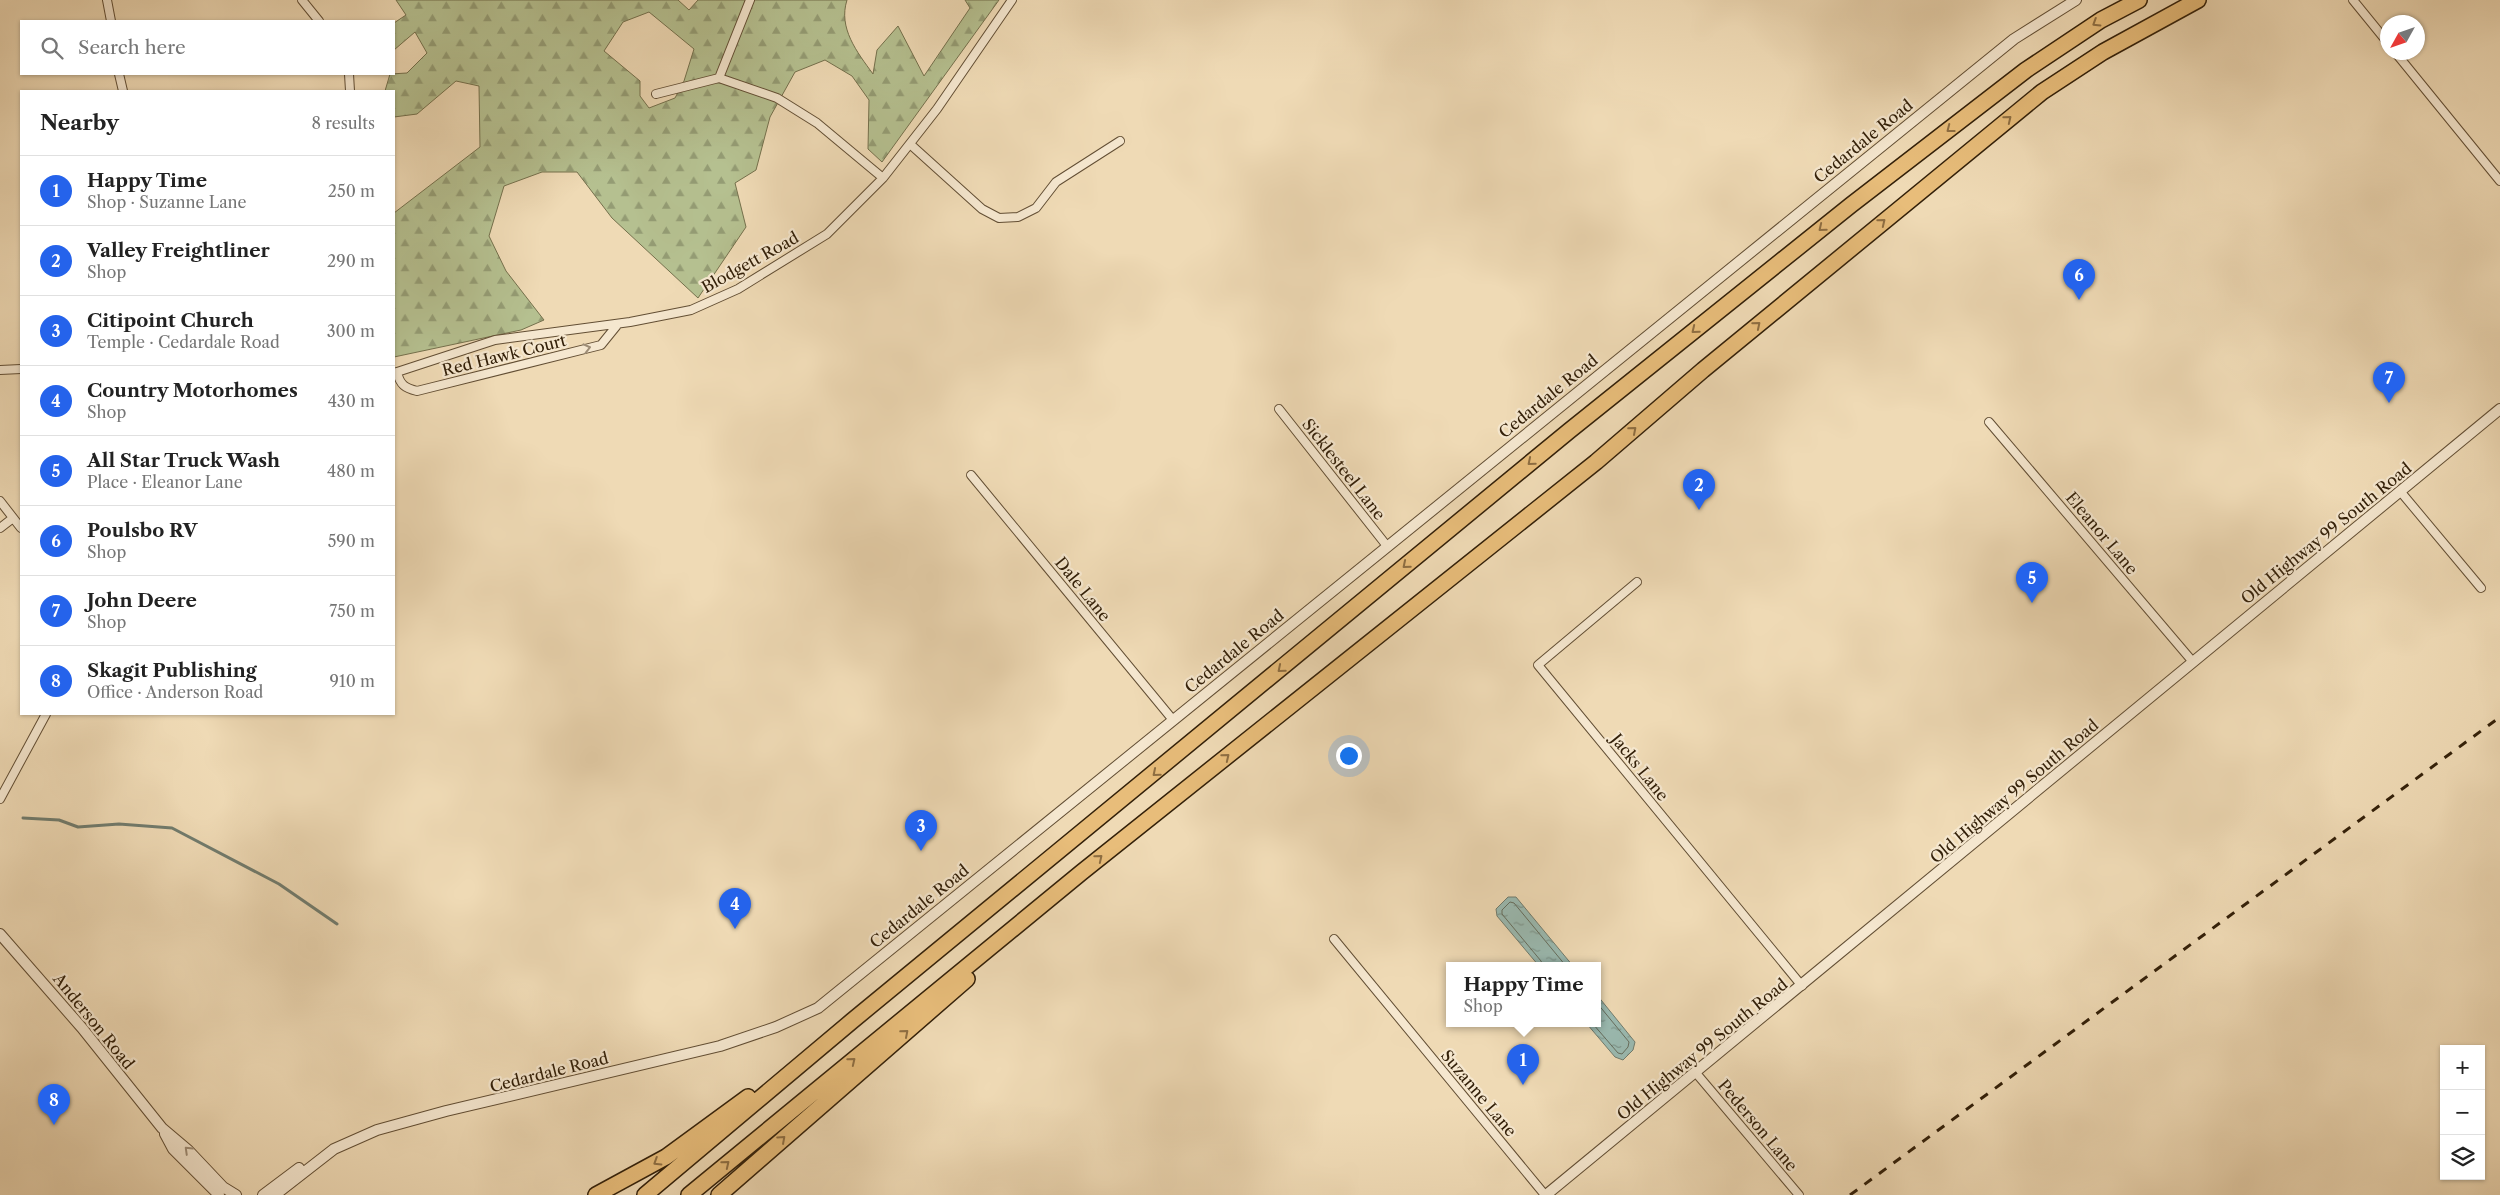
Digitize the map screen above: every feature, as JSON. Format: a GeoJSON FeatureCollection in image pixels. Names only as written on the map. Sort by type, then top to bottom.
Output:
{"type":"FeatureCollection","features":[{"type":"Feature","properties":{"kind":"highway"},"geometry":{"type":"LineString","coordinates":[[646,1195],[852,1021],[1569,431],[1851,205],[2026,70],[2094,24],[2139,0]]}},
{"type":"Feature","properties":{"kind":"highway"},"geometry":{"type":"LineString","coordinates":[[689,1195],[1082,872],[1596,462],[1703,370],[2042,92],[2103,52],[2198,0]]}},
{"type":"Feature","properties":{"kind":"highway"},"geometry":{"type":"LineString","coordinates":[[720,1195],[1010,942],[1082,872]]}},
{"type":"Feature","properties":{"kind":"highway"},"geometry":{"type":"LineString","coordinates":[[596,1195],[666,1156],[852,1021]]}},
{"type":"Feature","properties":{"kind":"street"},"geometry":{"type":"LineString","coordinates":[[107,0],[110,20]]}},
{"type":"Feature","properties":{"kind":"street"},"geometry":{"type":"LineString","coordinates":[[302,0],[318,20]]}},
{"type":"Feature","properties":{"kind":"street"},"geometry":{"type":"LineString","coordinates":[[719,78],[750,0]]}},
{"type":"Feature","properties":{"kind":"street","name":"Blodgett Road"},"geometry":{"type":"LineString","coordinates":[[395,372],[495,340],[618,324],[691,310],[738,289],[827,234],[883,178],[910,144],[1012,0]]}},
{"type":"Feature","properties":{"kind":"street","name":"Cedardale Road"},"geometry":{"type":"LineString","coordinates":[[263,1195],[308,1162],[377,1130],[446,1111],[720,1046],[776,1027],[818,1008],[2014,39],[2076,0]]}},
{"type":"Feature","properties":{"kind":"street"},"geometry":{"type":"LineString","coordinates":[[2353,0],[2380,33]]}},
{"type":"Feature","properties":{"kind":"street"},"geometry":{"type":"LineString","coordinates":[[2402,60],[2500,181]]}},
{"type":"Feature","properties":{"kind":"street"},"geometry":{"type":"LineString","coordinates":[[120,75],[123,90]]}},
{"type":"Feature","properties":{"kind":"street"},"geometry":{"type":"LineString","coordinates":[[349,75],[350,90]]}},
{"type":"Feature","properties":{"kind":"street"},"geometry":{"type":"LineString","coordinates":[[656,94],[719,78],[777,98],[817,123],[883,178]]}},
{"type":"Feature","properties":{"kind":"street"},"geometry":{"type":"LineString","coordinates":[[910,144],[982,209],[999,218],[1018,217],[1036,208],[1056,182],[1120,141]]}},
{"type":"Feature","properties":{"kind":"street","name":"Red Hawk Court"},"geometry":{"type":"LineString","coordinates":[[395,372],[399,381],[406,388],[417,391],[601,345],[618,324]]}},
{"type":"Feature","properties":{"kind":"street"},"geometry":{"type":"LineString","coordinates":[[0,370],[20,369]]}},
{"type":"Feature","properties":{"kind":"street","name":"Sicklesteel Lane"},"geometry":{"type":"LineString","coordinates":[[1279,409],[1387,546]]}},
{"type":"Feature","properties":{"kind":"street","name":"Old Highway 99 South Road"},"geometry":{"type":"LineString","coordinates":[[1546,1195],[2500,409]]}},
{"type":"Feature","properties":{"kind":"street","name":"Eleanor Lane"},"geometry":{"type":"LineString","coordinates":[[1989,422],[2193,662]]}},
{"type":"Feature","properties":{"kind":"street","name":"Dale Lane"},"geometry":{"type":"LineString","coordinates":[[971,475],[1173,720]]}},
{"type":"Feature","properties":{"kind":"street"},"geometry":{"type":"LineString","coordinates":[[2400,491],[2480,588]]}},
{"type":"Feature","properties":{"kind":"street"},"geometry":{"type":"LineString","coordinates":[[0,501],[20,527]]}},
{"type":"Feature","properties":{"kind":"street"},"geometry":{"type":"LineString","coordinates":[[0,528],[13,518]]}},
{"type":"Feature","properties":{"kind":"street","name":"Jacks Lane"},"geometry":{"type":"LineString","coordinates":[[1637,582],[1538,666],[1802,986]]}},
{"type":"Feature","properties":{"kind":"street"},"geometry":{"type":"LineString","coordinates":[[0,799],[45,715]]}},
{"type":"Feature","properties":{"kind":"street","name":"Anderson Road"},"geometry":{"type":"LineString","coordinates":[[0,934],[82,1028],[162,1128],[173,1149],[219,1195]]}},
{"type":"Feature","properties":{"kind":"street","name":"Suzanne Lane"},"geometry":{"type":"LineString","coordinates":[[1334,939],[1546,1195]]}},
{"type":"Feature","properties":{"kind":"street","name":"Pederson Lane"},"geometry":{"type":"LineString","coordinates":[[1696,1073],[1800,1195]]}},
{"type":"Feature","properties":{"kind":"street","name":"Anderson Road"},"geometry":{"type":"LineString","coordinates":[[162,1128],[188,1150],[223,1187],[236,1195]]}},
{"type":"Feature","properties":{"kind":"street","name":"Cedardale Road"},"geometry":{"type":"LineString","coordinates":[[275,1195],[324,1155]]}},
{"type":"Feature","properties":{"kind":"green space"},"geometry":{"type":"Polygon","coordinates":[[[396,0],[678,0],[689,10],[698,0],[847,0],[845,20],[847,30],[855,48],[873,74],[877,50],[898,26],[924,76],[970,8],[965,0],[999,0],[882,162],[868,149],[869,100],[852,76],[825,60],[795,72],[770,117],[756,170],[735,183],[746,227],[698,298],[612,218],[577,172],[542,172],[504,186],[489,236],[506,271],[544,320],[521,330],[395,357],[395,212],[480,147],[479,86],[456,81],[417,114],[395,117],[395,90],[385,90],[390,75],[407,73],[427,53],[415,32],[395,49],[395,22],[406,15],[396,0]],[[649,12],[623,22],[604,51],[640,81],[640,96],[649,108],[675,98],[684,81],[694,49],[649,12]]]}},
{"type":"Feature","properties":{"kind":"water"},"geometry":{"type":"Polygon","coordinates":[[[1508,897],[1516,897],[1570,962],[1536,962],[1497,916],[1496,909],[1508,897]]]}},
{"type":"Feature","properties":{"kind":"water"},"geometry":{"type":"Polygon","coordinates":[[[1601,1000],[1635,1042],[1633,1050],[1623,1060],[1615,1057],[1590,1027],[1601,1027],[1601,1000]]]}},
{"type":"Feature","properties":{"kind":"waterway"},"geometry":{"type":"LineString","coordinates":[[23,818],[59,820],[78,827],[119,824],[172,828],[279,884],[337,924]]}},
{"type":"Feature","properties":{"kind":"railway"},"geometry":{"type":"LineString","coordinates":[[1850,1195],[2500,717]]}},
{"type":"Feature","properties":{"kind":"place","name":"Poulsbo RV"},"geometry":{"type":"Point","coordinates":[2079,300]}},
{"type":"Feature","properties":{"kind":"place","name":"John Deere"},"geometry":{"type":"Point","coordinates":[2389,403]}},
{"type":"Feature","properties":{"kind":"place","name":"Valley Freightliner"},"geometry":{"type":"Point","coordinates":[1699,510]}},
{"type":"Feature","properties":{"kind":"place","name":"All Star Truck Wash"},"geometry":{"type":"Point","coordinates":[2032,603]}},
{"type":"Feature","properties":{"kind":"place","name":"Citipoint Church"},"geometry":{"type":"Point","coordinates":[921,851]}},
{"type":"Feature","properties":{"kind":"place","name":"Country Motorhomes"},"geometry":{"type":"Point","coordinates":[735,929]}},
{"type":"Feature","properties":{"kind":"place","name":"Happy Time"},"geometry":{"type":"Point","coordinates":[1523,1085]}},
{"type":"Feature","properties":{"kind":"place","name":"Skagit Publishing"},"geometry":{"type":"Point","coordinates":[54,1125]}}]}
